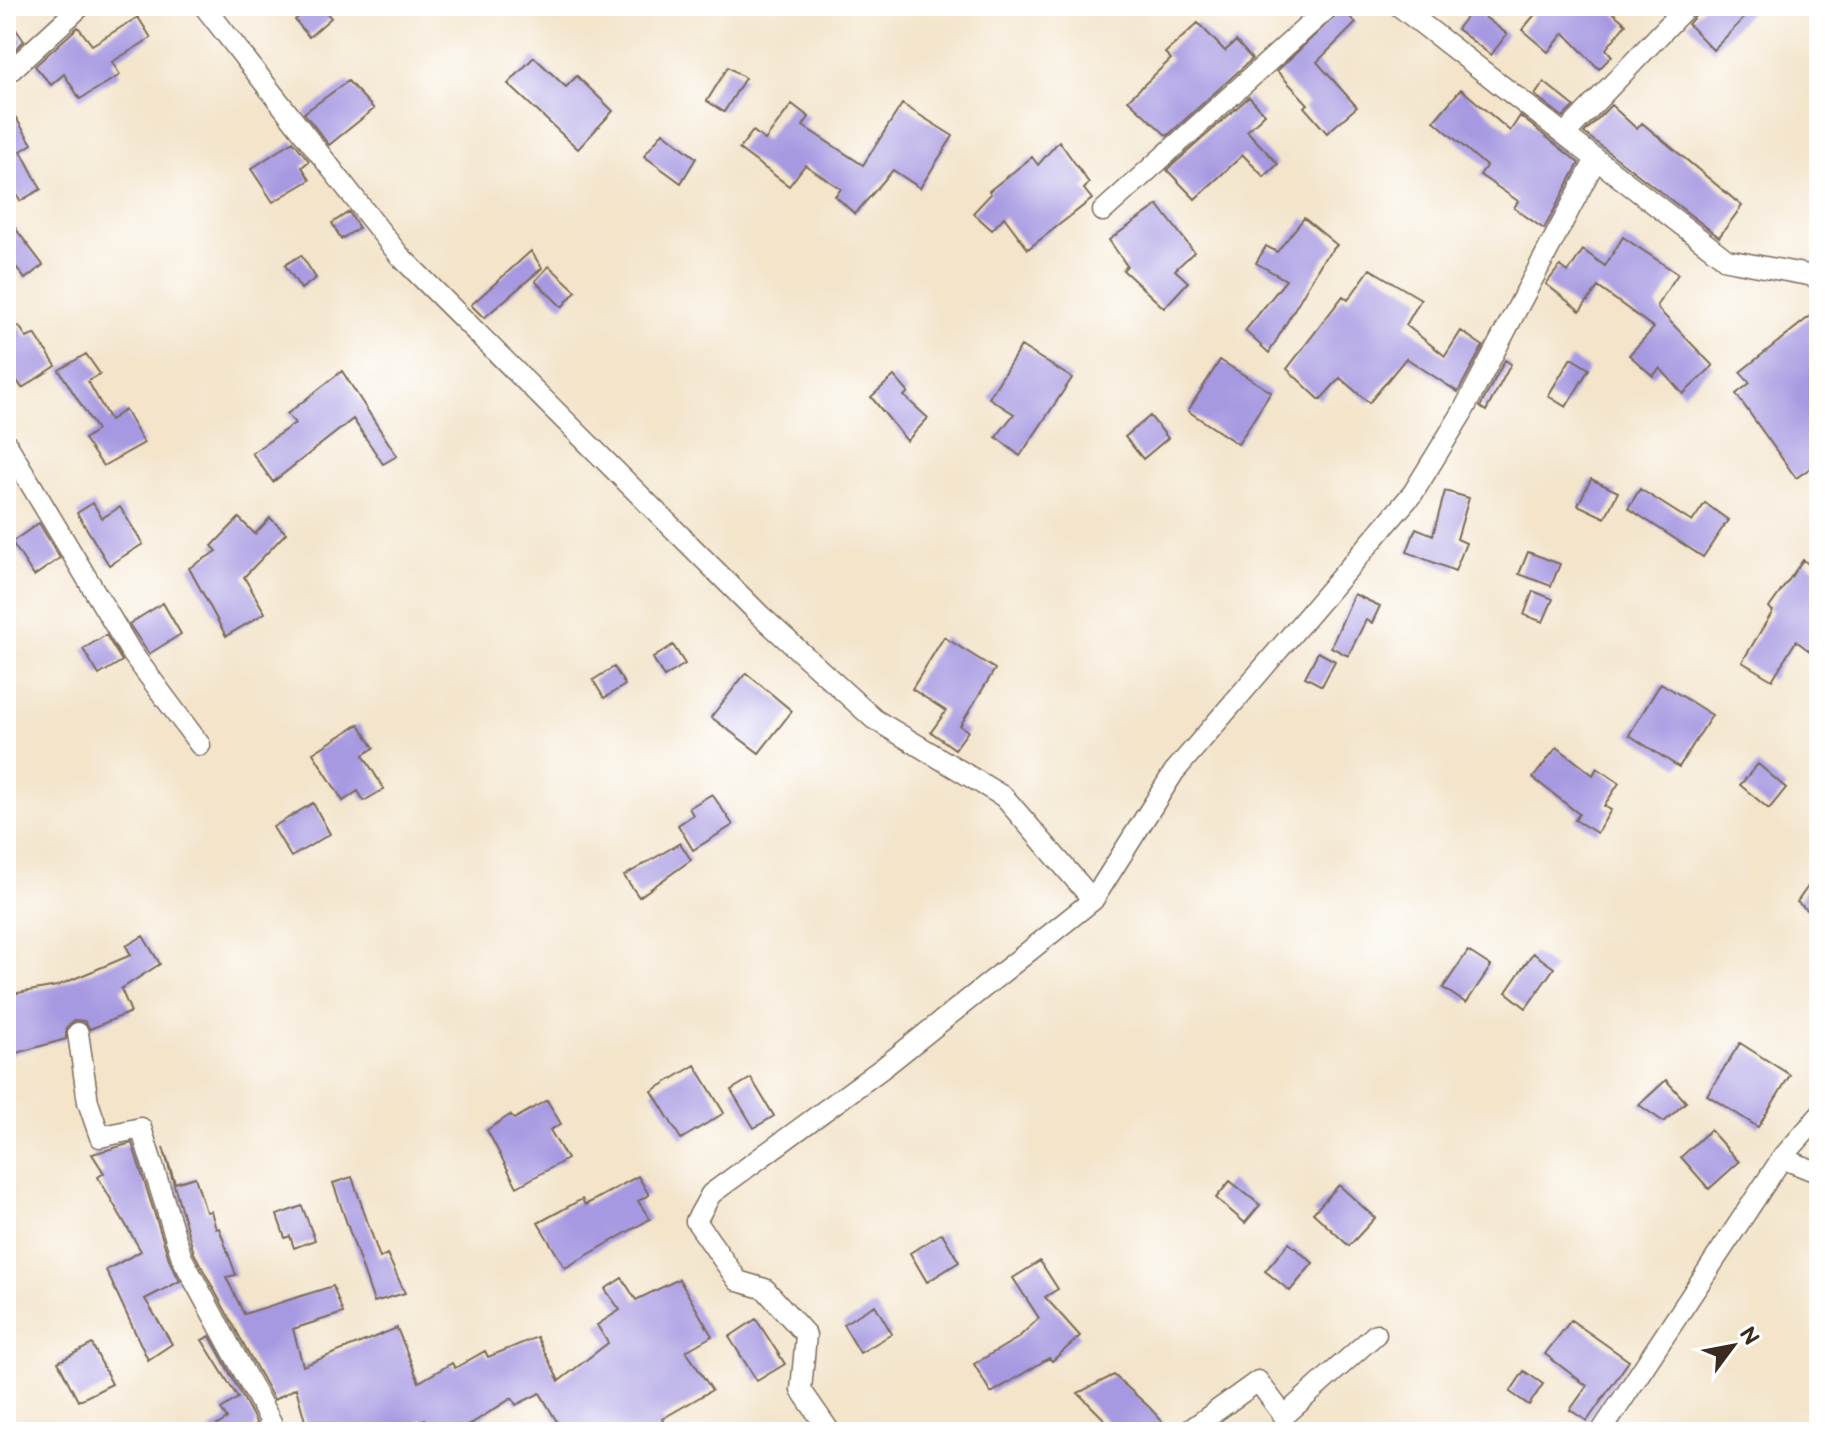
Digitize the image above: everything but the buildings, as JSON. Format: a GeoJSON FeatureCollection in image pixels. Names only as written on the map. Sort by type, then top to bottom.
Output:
{"type":"FeatureCollection","features":[{"type":"Feature","properties":{"kind":"street"},"geometry":{"type":"LineString","coordinates":[[6,75],[81,6]]}},
{"type":"Feature","properties":{"kind":"street"},"geometry":{"type":"LineString","coordinates":[[204,6],[399,255],[761,616],[874,719],[1004,797],[1093,900]]}},
{"type":"Feature","properties":{"kind":"street"},"geometry":{"type":"LineString","coordinates":[[1103,211],[1330,6]]}},
{"type":"Feature","properties":{"kind":"street"},"geometry":{"type":"LineString","coordinates":[[1399,6],[1727,260],[1819,277]]}},
{"type":"Feature","properties":{"kind":"street"},"geometry":{"type":"LineString","coordinates":[[1565,134],[1687,6]]}},
{"type":"Feature","properties":{"kind":"street"},"geometry":{"type":"LineString","coordinates":[[830,1432],[801,1390],[806,1335],[765,1289],[738,1281],[696,1221],[711,1194],[884,1067],[1093,900],[1174,772],[1413,493],[1462,413],[1596,159]]}},
{"type":"Feature","properties":{"kind":"street"},"geometry":{"type":"LineString","coordinates":[[6,443],[131,652],[200,745]]}},
{"type":"Feature","properties":{"kind":"street"},"geometry":{"type":"LineString","coordinates":[[78,1033],[88,1102],[100,1137],[141,1128],[182,1258],[271,1422],[266,1432]]}},
{"type":"Feature","properties":{"kind":"street"},"geometry":{"type":"LineString","coordinates":[[1601,1432],[1782,1158],[1819,1116]]}},
{"type":"Feature","properties":{"kind":"street"},"geometry":{"type":"LineString","coordinates":[[1782,1158],[1819,1173]]}},
{"type":"Feature","properties":{"kind":"street"},"geometry":{"type":"LineString","coordinates":[[1187,1432],[1258,1381],[1284,1416],[1376,1334]]}}]}
